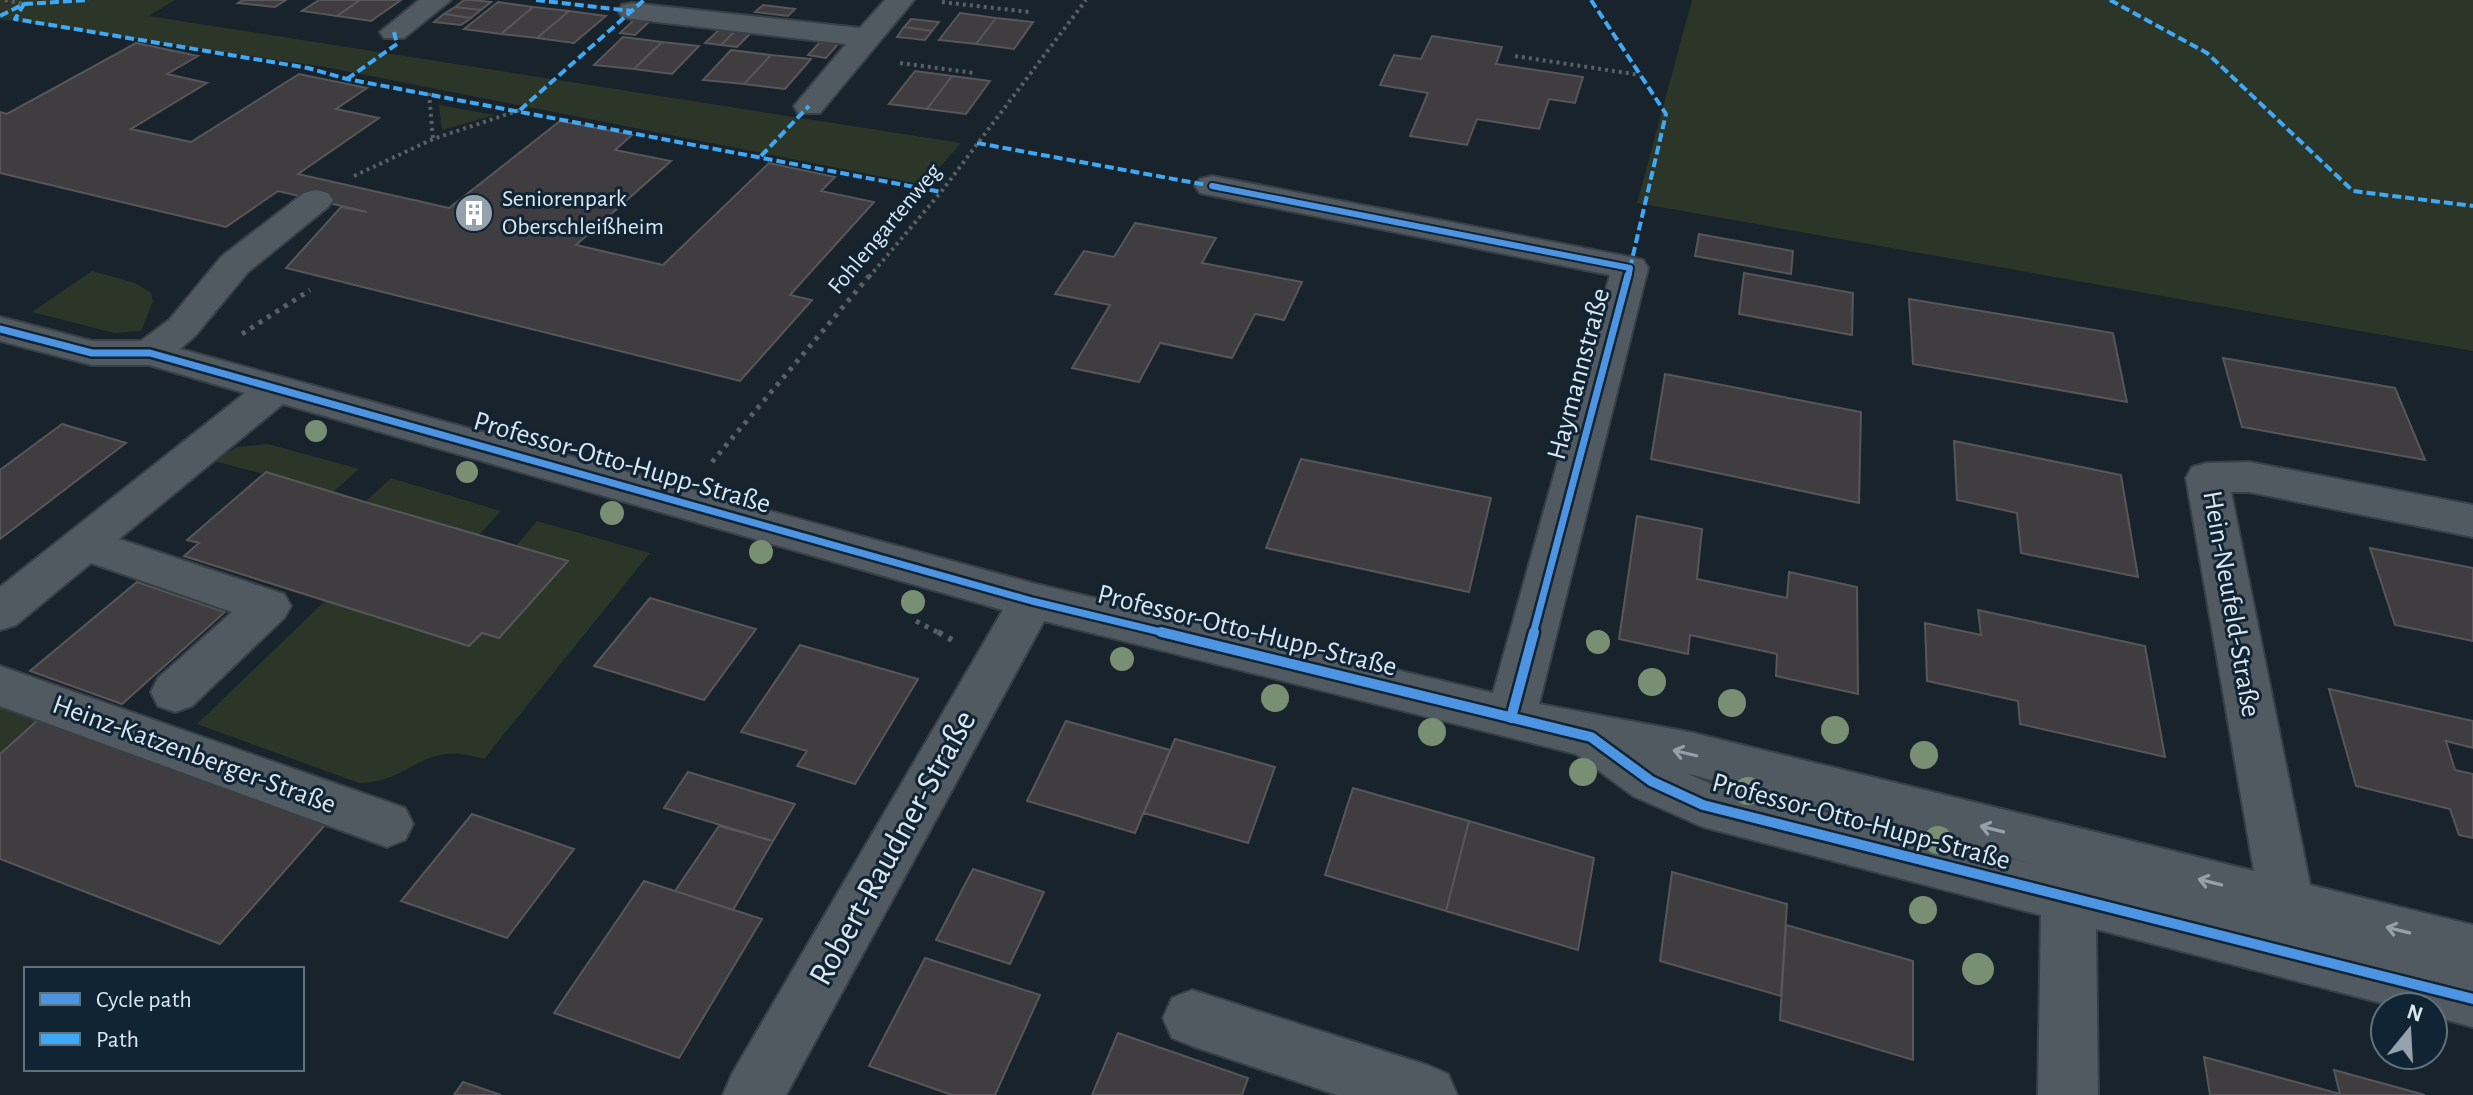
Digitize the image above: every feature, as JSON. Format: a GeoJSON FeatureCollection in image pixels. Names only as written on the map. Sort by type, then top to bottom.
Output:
{"type":"FeatureCollection","features":[{"type":"Feature","properties":{"kind":"street"},"geometry":{"type":"LineString","coordinates":[[394,32],[437,0]]}},
{"type":"Feature","properties":{"kind":"street"},"geometry":{"type":"LineString","coordinates":[[786,27],[813,0]]}},
{"type":"Feature","properties":{"kind":"street"},"geometry":{"type":"LineString","coordinates":[[809,106],[900,0]]}},
{"type":"Feature","properties":{"kind":"street"},"geometry":{"type":"LineString","coordinates":[[632,11],[786,27],[860,48]]}},
{"type":"Feature","properties":{"kind":"street","name":"Haymannstraße"},"geometry":{"type":"LineString","coordinates":[[1212,186],[1630,268],[1511,718]]}},
{"type":"Feature","properties":{"kind":"street"},"geometry":{"type":"LineString","coordinates":[[150,353],[182,328],[235,264],[316,200]]}},
{"type":"Feature","properties":{"kind":"street","name":"Professor-Otto-Hupp-Straße"},"geometry":{"type":"LineString","coordinates":[[0,329],[92,353],[150,353],[1032,601],[1591,737],[1689,753],[2473,999]]}},
{"type":"Feature","properties":{"kind":"street"},"geometry":{"type":"LineString","coordinates":[[0,612],[277,388]]}},
{"type":"Feature","properties":{"kind":"street","name":"Hein-Neufeld-Straße"},"geometry":{"type":"LineString","coordinates":[[2286,901],[2207,478],[2249,477],[2473,521]]}},
{"type":"Feature","properties":{"kind":"street"},"geometry":{"type":"LineString","coordinates":[[84,544],[268,606],[175,692]]}},
{"type":"Feature","properties":{"kind":"street","name":"Robert-Raudner-Straße"},"geometry":{"type":"LineString","coordinates":[[753,1095],[1032,601]]}},
{"type":"Feature","properties":{"kind":"street","name":"Heinz-Katzenberger-Straße"},"geometry":{"type":"LineString","coordinates":[[0,686],[387,824]]}},
{"type":"Feature","properties":{"kind":"street"},"geometry":{"type":"LineString","coordinates":[[2068,873],[2068,1095]]}},
{"type":"Feature","properties":{"kind":"street","name":"Professor-Otto-Hupp-Straße"},"geometry":{"type":"LineString","coordinates":[[2068,873],[2286,901],[2473,951]]}},
{"type":"Feature","properties":{"kind":"street"},"geometry":{"type":"LineString","coordinates":[[1192,1018],[1427,1095]]}},
{"type":"Feature","properties":{"kind":"path"},"geometry":{"type":"LineString","coordinates":[[5,0],[24,4]]}},
{"type":"Feature","properties":{"kind":"path"},"geometry":{"type":"LineString","coordinates":[[941,2],[1029,12]]}},
{"type":"Feature","properties":{"kind":"path"},"geometry":{"type":"LineString","coordinates":[[860,48],[975,73]]}},
{"type":"Feature","properties":{"kind":"path"},"geometry":{"type":"LineString","coordinates":[[1515,56],[1640,75]]}},
{"type":"Feature","properties":{"kind":"path"},"geometry":{"type":"LineString","coordinates":[[429,93],[433,139]]}},
{"type":"Feature","properties":{"kind":"path"},"geometry":{"type":"LineString","coordinates":[[354,177],[433,139],[520,110]]}},
{"type":"Feature","properties":{"kind":"path"},"geometry":{"type":"LineString","coordinates":[[232,341],[310,290]]}},
{"type":"Feature","properties":{"kind":"path"},"geometry":{"type":"LineString","coordinates":[[900,616],[949,636],[958,651]]}},
{"type":"Feature","properties":{"kind":"green space"},"geometry":{"type":"Polygon","coordinates":[[[0,0],[175,0],[149,16],[961,143],[924,185],[325,67],[0,19],[0,0]]]}},
{"type":"Feature","properties":{"kind":"green space"},"geometry":{"type":"Polygon","coordinates":[[[1692,0],[2473,0],[2473,351],[1637,203],[1692,0]]]}},
{"type":"Feature","properties":{"kind":"green space"},"geometry":{"type":"Polygon","coordinates":[[[439,105],[495,115],[442,130],[439,105]]]}},
{"type":"Feature","properties":{"kind":"green space"},"geometry":{"type":"Polygon","coordinates":[[[92,271],[135,283],[151,293],[153,301],[141,331],[114,333],[32,312],[92,271]]]}},
{"type":"Feature","properties":{"kind":"green space"},"geometry":{"type":"Polygon","coordinates":[[[268,444],[359,469],[333,492],[214,461],[237,447],[268,444]]]}},
{"type":"Feature","properties":{"kind":"green space"},"geometry":{"type":"Polygon","coordinates":[[[391,478],[501,511],[479,535],[365,502],[391,478]]]}},
{"type":"Feature","properties":{"kind":"green space"},"geometry":{"type":"Polygon","coordinates":[[[537,521],[650,553],[484,759],[445,754],[393,776],[359,783],[197,724],[325,601],[499,637],[568,561],[516,546],[537,521]]]}},
{"type":"Feature","properties":{"kind":"green space"},"geometry":{"type":"Polygon","coordinates":[[[0,706],[38,720],[0,754],[0,706]]]}},
{"type":"Feature","properties":{"kind":"building"},"geometry":{"type":"Polygon","coordinates":[[[243,0],[286,0],[275,7],[238,3],[243,0]]]}},
{"type":"Feature","properties":{"kind":"building"},"geometry":{"type":"Polygon","coordinates":[[[319,0],[360,0],[337,16],[302,11],[319,0]]]}},
{"type":"Feature","properties":{"kind":"building"},"geometry":{"type":"Polygon","coordinates":[[[360,0],[401,0],[371,21],[337,16],[360,0]]]}},
{"type":"Feature","properties":{"kind":"building"},"geometry":{"type":"Polygon","coordinates":[[[464,0],[491,2],[481,10],[455,7],[464,0]]]}},
{"type":"Feature","properties":{"kind":"building"},"geometry":{"type":"Polygon","coordinates":[[[498,2],[533,7],[501,34],[464,29],[498,2]]]}},
{"type":"Feature","properties":{"kind":"building"},"geometry":{"type":"Polygon","coordinates":[[[763,5],[795,9],[788,16],[755,12],[763,5]]]}},
{"type":"Feature","properties":{"kind":"building"},"geometry":{"type":"Polygon","coordinates":[[[455,7],[481,10],[471,18],[444,14],[455,7]]]}},
{"type":"Feature","properties":{"kind":"building"},"geometry":{"type":"Polygon","coordinates":[[[533,7],[569,11],[537,38],[501,34],[533,7]]]}},
{"type":"Feature","properties":{"kind":"building"},"geometry":{"type":"Polygon","coordinates":[[[569,11],[606,16],[574,43],[537,38],[569,11]]]}},
{"type":"Feature","properties":{"kind":"building"},"geometry":{"type":"Polygon","coordinates":[[[960,13],[996,18],[976,44],[939,40],[960,13]]]}},
{"type":"Feature","properties":{"kind":"building"},"geometry":{"type":"Polygon","coordinates":[[[444,14],[471,18],[461,25],[434,22],[444,14]]]}},
{"type":"Feature","properties":{"kind":"building"},"geometry":{"type":"Polygon","coordinates":[[[636,18],[651,20],[635,35],[620,33],[636,18]]]}},
{"type":"Feature","properties":{"kind":"building"},"geometry":{"type":"Polygon","coordinates":[[[996,18],[1033,22],[1014,49],[976,44],[996,18]]]}},
{"type":"Feature","properties":{"kind":"building"},"geometry":{"type":"Polygon","coordinates":[[[911,19],[939,22],[932,31],[904,27],[911,19]]]}},
{"type":"Feature","properties":{"kind":"building"},"geometry":{"type":"Polygon","coordinates":[[[904,27],[932,31],[925,40],[897,37],[904,27]]]}},
{"type":"Feature","properties":{"kind":"building"},"geometry":{"type":"Polygon","coordinates":[[[721,28],[736,30],[721,45],[705,43],[721,28]]]}},
{"type":"Feature","properties":{"kind":"building"},"geometry":{"type":"Polygon","coordinates":[[[736,30],[752,32],[737,47],[721,45],[736,30]]]}},
{"type":"Feature","properties":{"kind":"building"},"geometry":{"type":"Polygon","coordinates":[[[1432,36],[1502,47],[1496,64],[1583,77],[1575,103],[1549,99],[1539,129],[1477,119],[1467,145],[1410,136],[1428,93],[1380,85],[1394,55],[1421,59],[1432,36]]]}},
{"type":"Feature","properties":{"kind":"building"},"geometry":{"type":"Polygon","coordinates":[[[623,37],[662,42],[634,69],[594,65],[623,37]]]}},
{"type":"Feature","properties":{"kind":"building"},"geometry":{"type":"Polygon","coordinates":[[[821,41],[839,43],[826,58],[808,55],[821,41]]]}},
{"type":"Feature","properties":{"kind":"building"},"geometry":{"type":"Polygon","coordinates":[[[662,42],[699,46],[672,74],[634,69],[662,42]]]}},
{"type":"Feature","properties":{"kind":"building","name":"Seniorenpark Oberschleißheim"},"geometry":{"type":"Polygon","coordinates":[[[136,43],[198,56],[167,74],[207,83],[131,129],[191,142],[299,74],[367,88],[336,109],[379,118],[298,174],[449,208],[560,121],[632,135],[615,150],[671,161],[576,245],[663,265],[769,163],[835,177],[821,191],[874,202],[790,295],[812,300],[740,381],[286,268],[341,207],[367,212],[278,191],[226,227],[0,173],[0,112],[7,114],[136,43]]]}},
{"type":"Feature","properties":{"kind":"building"},"geometry":{"type":"Polygon","coordinates":[[[731,50],[771,55],[744,84],[703,80],[731,50]]]}},
{"type":"Feature","properties":{"kind":"building"},"geometry":{"type":"Polygon","coordinates":[[[771,55],[811,59],[785,89],[744,84],[771,55]]]}},
{"type":"Feature","properties":{"kind":"building"},"geometry":{"type":"Polygon","coordinates":[[[915,71],[952,76],[927,109],[889,104],[915,71]]]}},
{"type":"Feature","properties":{"kind":"building"},"geometry":{"type":"Polygon","coordinates":[[[952,76],[990,81],[966,114],[927,109],[952,76]]]}},
{"type":"Feature","properties":{"kind":"building"},"geometry":{"type":"Polygon","coordinates":[[[1135,223],[1216,238],[1202,263],[1302,282],[1284,320],[1255,314],[1232,358],[1160,343],[1139,382],[1072,368],[1110,305],[1055,294],[1084,251],[1114,257],[1135,223]]]}},
{"type":"Feature","properties":{"kind":"building"},"geometry":{"type":"Polygon","coordinates":[[[1699,234],[1793,251],[1791,274],[1695,256],[1699,234]]]}},
{"type":"Feature","properties":{"kind":"building"},"geometry":{"type":"Polygon","coordinates":[[[1744,273],[1853,293],[1852,335],[1739,314],[1744,273]]]}},
{"type":"Feature","properties":{"kind":"building"},"geometry":{"type":"Polygon","coordinates":[[[1909,299],[2113,333],[2127,402],[1913,364],[1909,299]]]}},
{"type":"Feature","properties":{"kind":"building"},"geometry":{"type":"Polygon","coordinates":[[[2223,358],[2395,388],[2425,460],[2242,427],[2223,358]]]}},
{"type":"Feature","properties":{"kind":"building"},"geometry":{"type":"Polygon","coordinates":[[[1665,374],[1861,412],[1859,503],[1651,459],[1665,374]]]}},
{"type":"Feature","properties":{"kind":"building"},"geometry":{"type":"Polygon","coordinates":[[[62,424],[126,443],[0,539],[0,470],[62,424]]]}},
{"type":"Feature","properties":{"kind":"building"},"geometry":{"type":"Polygon","coordinates":[[[1954,441],[2121,475],[2138,577],[2021,553],[2017,513],[1957,500],[1954,441]]]}},
{"type":"Feature","properties":{"kind":"building"},"geometry":{"type":"Polygon","coordinates":[[[1301,459],[1491,498],[1469,592],[1266,548],[1301,459]]]}},
{"type":"Feature","properties":{"kind":"building"},"geometry":{"type":"Polygon","coordinates":[[[266,472],[568,561],[499,638],[482,633],[469,646],[184,556],[199,543],[187,540],[266,472]]]}},
{"type":"Feature","properties":{"kind":"building"},"geometry":{"type":"Polygon","coordinates":[[[1637,516],[1702,529],[1697,579],[1787,598],[1789,572],[1857,587],[1858,694],[1776,676],[1777,654],[1690,635],[1688,654],[1619,639],[1637,516]]]}},
{"type":"Feature","properties":{"kind":"building"},"geometry":{"type":"Polygon","coordinates":[[[2370,548],[2473,568],[2473,641],[2395,625],[2370,548]]]}},
{"type":"Feature","properties":{"kind":"building"},"geometry":{"type":"Polygon","coordinates":[[[137,582],[225,612],[122,704],[30,671],[137,582]]]}},
{"type":"Feature","properties":{"kind":"building"},"geometry":{"type":"Polygon","coordinates":[[[650,598],[756,629],[704,700],[594,666],[650,598]]]}},
{"type":"Feature","properties":{"kind":"building"},"geometry":{"type":"Polygon","coordinates":[[[1978,610],[2145,646],[2165,757],[2020,724],[2018,701],[1927,681],[1925,623],[1981,635],[1978,610]]]}},
{"type":"Feature","properties":{"kind":"building"},"geometry":{"type":"Polygon","coordinates":[[[800,645],[918,679],[855,784],[797,766],[807,751],[741,732],[800,645]]]}},
{"type":"Feature","properties":{"kind":"building"},"geometry":{"type":"Polygon","coordinates":[[[2329,689],[2473,721],[2473,748],[2446,741],[2455,770],[2473,774],[2473,838],[2459,835],[2450,809],[2356,786],[2329,689]]]}},
{"type":"Feature","properties":{"kind":"building"},"geometry":{"type":"Polygon","coordinates":[[[38,720],[326,824],[220,944],[0,859],[0,754],[38,720]]]}},
{"type":"Feature","properties":{"kind":"building"},"geometry":{"type":"Polygon","coordinates":[[[1066,721],[1170,750],[1135,833],[1027,801],[1066,721]]]}},
{"type":"Feature","properties":{"kind":"building"},"geometry":{"type":"Polygon","coordinates":[[[1175,739],[1275,767],[1248,843],[1144,813],[1175,739]]]}},
{"type":"Feature","properties":{"kind":"building"},"geometry":{"type":"Polygon","coordinates":[[[688,772],[795,804],[773,841],[664,808],[688,772]]]}},
{"type":"Feature","properties":{"kind":"building"},"geometry":{"type":"Polygon","coordinates":[[[1353,788],[1469,821],[1446,911],[1325,875],[1353,788]]]}},
{"type":"Feature","properties":{"kind":"building"},"geometry":{"type":"Polygon","coordinates":[[[472,814],[574,849],[507,938],[401,901],[472,814]]]}},
{"type":"Feature","properties":{"kind":"building"},"geometry":{"type":"Polygon","coordinates":[[[1469,821],[1594,858],[1578,950],[1446,911],[1469,821]]]}},
{"type":"Feature","properties":{"kind":"building"},"geometry":{"type":"Polygon","coordinates":[[[719,826],[773,841],[733,910],[675,891],[719,826]]]}},
{"type":"Feature","properties":{"kind":"building"},"geometry":{"type":"Polygon","coordinates":[[[973,869],[1044,892],[1010,964],[936,940],[973,869]]]}},
{"type":"Feature","properties":{"kind":"building"},"geometry":{"type":"Polygon","coordinates":[[[1672,872],[1787,904],[1781,996],[1660,961],[1672,872]]]}},
{"type":"Feature","properties":{"kind":"building"},"geometry":{"type":"Polygon","coordinates":[[[644,881],[762,919],[679,1058],[554,1013],[644,881]]]}},
{"type":"Feature","properties":{"kind":"building"},"geometry":{"type":"Polygon","coordinates":[[[1786,925],[1913,961],[1913,1060],[1780,1020],[1786,925]]]}},
{"type":"Feature","properties":{"kind":"building"},"geometry":{"type":"Polygon","coordinates":[[[925,958],[1040,995],[995,1095],[952,1095],[869,1066],[925,958]]]}},
{"type":"Feature","properties":{"kind":"building"},"geometry":{"type":"Polygon","coordinates":[[[1118,1033],[1248,1078],[1242,1095],[1092,1095],[1118,1033]]]}},
{"type":"Feature","properties":{"kind":"building"},"geometry":{"type":"Polygon","coordinates":[[[2204,1057],[2340,1094],[2334,1070],[2425,1095],[2210,1095],[2204,1057]]]}},
{"type":"Feature","properties":{"kind":"building"},"geometry":{"type":"Polygon","coordinates":[[[463,1082],[501,1095],[454,1095],[463,1082]]]}},
{"type":"Feature","properties":{"kind":"marked path"},"geometry":{"type":"LineString","coordinates":[[24,4],[89,0]]}},
{"type":"Feature","properties":{"kind":"marked path"},"geometry":{"type":"LineString","coordinates":[[536,0],[632,11]]}},
{"type":"Feature","properties":{"kind":"marked path"},"geometry":{"type":"LineString","coordinates":[[520,110],[644,0]]}},
{"type":"Feature","properties":{"kind":"marked path"},"geometry":{"type":"LineString","coordinates":[[1591,0],[1666,114],[1630,268]]}},
{"type":"Feature","properties":{"kind":"marked path"},"geometry":{"type":"LineString","coordinates":[[2110,0],[2207,53],[2353,191],[2473,206]]}},
{"type":"Feature","properties":{"kind":"marked path"},"geometry":{"type":"LineString","coordinates":[[0,16],[24,4],[15,19],[308,68],[347,79],[941,192]]}},
{"type":"Feature","properties":{"kind":"marked path"},"geometry":{"type":"LineString","coordinates":[[347,79],[397,44],[394,32]]}},
{"type":"Feature","properties":{"kind":"marked path"},"geometry":{"type":"LineString","coordinates":[[761,156],[809,106]]}},
{"type":"Feature","properties":{"kind":"marked path"},"geometry":{"type":"LineString","coordinates":[[977,143],[1212,186]]}},
{"type":"Feature","properties":{"kind":"cycle path"},"geometry":{"type":"LineString","coordinates":[[1212,186],[1630,268],[1511,718]]}},
{"type":"Feature","properties":{"kind":"cycle path"},"geometry":{"type":"LineString","coordinates":[[0,329],[92,353],[150,353],[1032,601],[1591,737],[1651,781],[1703,805],[2473,999]]}},
{"type":"Feature","properties":{"kind":"place","name":"Seniorenpark Oberschleißheim"},"geometry":{"type":"Point","coordinates":[474,213]}}]}
